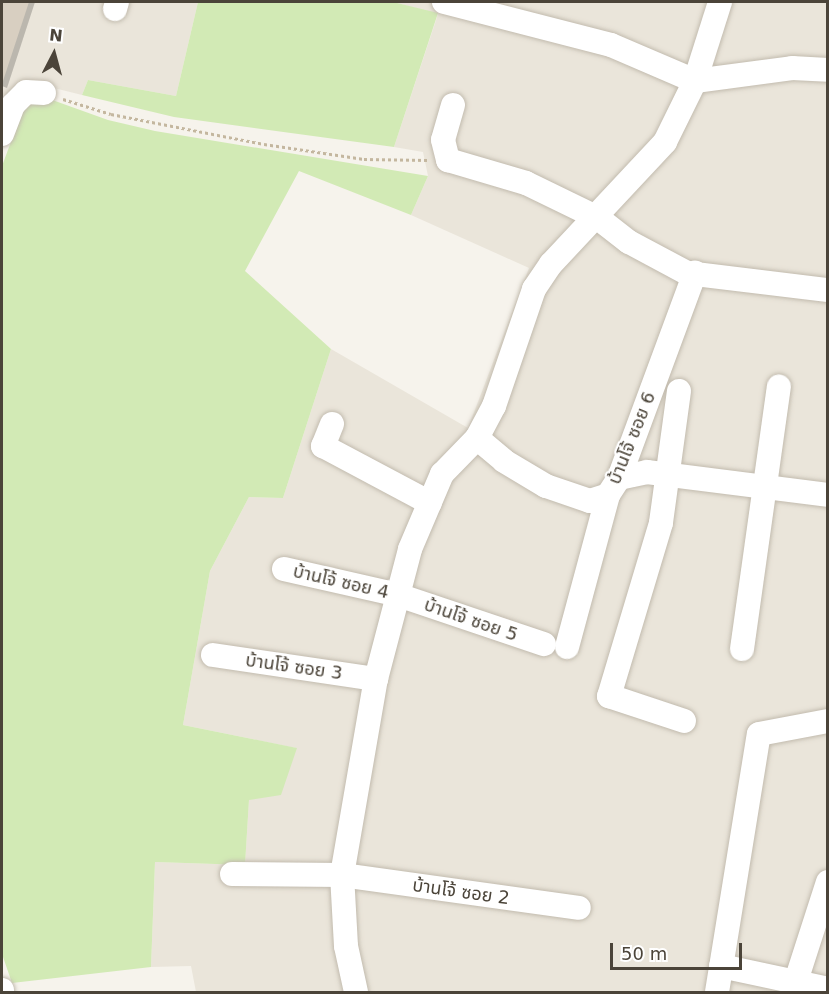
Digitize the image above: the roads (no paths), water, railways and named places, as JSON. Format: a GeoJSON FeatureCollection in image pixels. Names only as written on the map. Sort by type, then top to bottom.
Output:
{"type":"FeatureCollection","features":[{"type":"Feature","properties":{"kind":"street"},"geometry":{"type":"LineString","coordinates":[[444,2],[611,45],[694,81],[792,68],[828,70]]}},
{"type":"Feature","properties":{"kind":"street"},"geometry":{"type":"LineString","coordinates":[[356,993],[346,946],[342,875],[376,679],[410,549],[442,474],[477,438],[494,406],[534,289],[551,264],[598,218],[665,142],[694,81],[720,2]]}},
{"type":"Feature","properties":{"kind":"street"},"geometry":{"type":"LineString","coordinates":[[2,134],[13,105],[26,92],[44,93]]}},
{"type":"Feature","properties":{"kind":"street"},"geometry":{"type":"LineString","coordinates":[[453,105],[442,140],[448,160],[526,183],[598,218],[667,265],[695,273],[828,290]]}},
{"type":"Feature","properties":{"kind":"street","name":"บ้านโจ้ ซอย 6"},"geometry":{"type":"LineString","coordinates":[[477,438],[504,461],[546,486],[590,501],[614,487],[695,273]]}},
{"type":"Feature","properties":{"kind":"street"},"geometry":{"type":"LineString","coordinates":[[742,649],[779,387]]}},
{"type":"Feature","properties":{"kind":"street"},"geometry":{"type":"LineString","coordinates":[[679,391],[661,523],[609,696],[684,721]]}},
{"type":"Feature","properties":{"kind":"street"},"geometry":{"type":"LineString","coordinates":[[332,424],[323,446],[430,503]]}},
{"type":"Feature","properties":{"kind":"street"},"geometry":{"type":"LineString","coordinates":[[614,487],[647,472],[828,495]]}},
{"type":"Feature","properties":{"kind":"street","name":"บ้านโจ้ ซอย 5"},"geometry":{"type":"LineString","coordinates":[[398,595],[556,646],[614,487]]}},
{"type":"Feature","properties":{"kind":"street","name":"บ้านโจ้ ซอย 4"},"geometry":{"type":"LineString","coordinates":[[284,569],[398,595]]}},
{"type":"Feature","properties":{"kind":"street","name":"บ้านโจ้ ซอย 3"},"geometry":{"type":"LineString","coordinates":[[213,655],[376,679]]}},
{"type":"Feature","properties":{"kind":"street"},"geometry":{"type":"LineString","coordinates":[[717,993],[759,734],[828,721]]}},
{"type":"Feature","properties":{"kind":"street","name":"บ้านโจ้ ซอย 2"},"geometry":{"type":"LineString","coordinates":[[232,874],[342,875],[579,908]]}},
{"type":"Feature","properties":{"kind":"street"},"geometry":{"type":"LineString","coordinates":[[796,981],[828,882]]}},
{"type":"Feature","properties":{"kind":"street"},"geometry":{"type":"LineString","coordinates":[[721,966],[828,989]]}}]}
